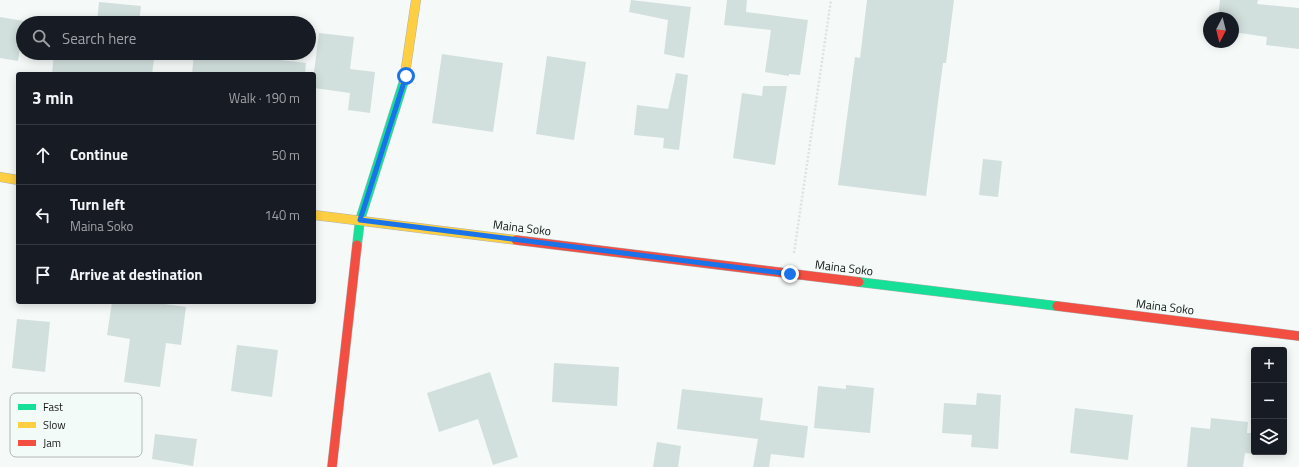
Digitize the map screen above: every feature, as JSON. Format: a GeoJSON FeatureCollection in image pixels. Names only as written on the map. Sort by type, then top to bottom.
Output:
{"type":"FeatureCollection","features":[{"type":"Feature","properties":{"kind":"street"},"geometry":{"type":"LineString","coordinates":[[332,467],[360,220],[406,76],[416,0]]}},
{"type":"Feature","properties":{"kind":"street"},"geometry":{"type":"LineString","coordinates":[[0,178],[16,180]]}},
{"type":"Feature","properties":{"kind":"street","name":"Maina Soko"},"geometry":{"type":"LineString","coordinates":[[316,214],[1299,336]]}},
{"type":"Feature","properties":{"kind":"path"},"geometry":{"type":"LineString","coordinates":[[790,274],[831,0]]}},
{"type":"Feature","properties":{"kind":"building"},"geometry":{"type":"Polygon","coordinates":[[[631,0],[691,7],[684,58],[664,54],[668,20],[629,12],[631,0]]]}},
{"type":"Feature","properties":{"kind":"building"},"geometry":{"type":"Polygon","coordinates":[[[727,0],[747,0],[746,12],[808,20],[800,75],[789,74],[789,76],[765,72],[771,30],[724,25],[727,0]]]}},
{"type":"Feature","properties":{"kind":"building"},"geometry":{"type":"Polygon","coordinates":[[[867,0],[954,0],[946,63],[943,63],[926,196],[838,185],[855,57],[860,58],[867,0]]]}},
{"type":"Feature","properties":{"kind":"building"},"geometry":{"type":"Polygon","coordinates":[[[1220,0],[1258,0],[1257,4],[1299,8],[1299,49],[1266,45],[1267,37],[1239,33],[1239,12],[1219,12],[1220,0]]]}},
{"type":"Feature","properties":{"kind":"building"},"geometry":{"type":"Polygon","coordinates":[[[99,2],[141,6],[140,16],[98,16],[99,2]]]}},
{"type":"Feature","properties":{"kind":"building"},"geometry":{"type":"Polygon","coordinates":[[[0,17],[16,20],[16,60],[18,61],[0,58],[0,17]]]}},
{"type":"Feature","properties":{"kind":"building"},"geometry":{"type":"Polygon","coordinates":[[[319,33],[354,37],[350,69],[375,72],[370,113],[348,110],[350,93],[316,88],[316,72],[314,72],[319,33]]]}},
{"type":"Feature","properties":{"kind":"building"},"geometry":{"type":"Polygon","coordinates":[[[442,54],[503,63],[493,132],[432,123],[442,54]]]}},
{"type":"Feature","properties":{"kind":"building"},"geometry":{"type":"Polygon","coordinates":[[[547,56],[586,62],[574,140],[536,134],[547,56]]]}},
{"type":"Feature","properties":{"kind":"building"},"geometry":{"type":"Polygon","coordinates":[[[53,60],[154,60],[152,72],[52,72],[53,60]]]}},
{"type":"Feature","properties":{"kind":"building"},"geometry":{"type":"Polygon","coordinates":[[[193,60],[281,60],[306,63],[305,72],[192,72],[193,60]]]}},
{"type":"Feature","properties":{"kind":"building"},"geometry":{"type":"Polygon","coordinates":[[[676,73],[688,75],[679,150],[663,148],[664,138],[634,135],[637,105],[668,109],[676,73]]]}},
{"type":"Feature","properties":{"kind":"building"},"geometry":{"type":"Polygon","coordinates":[[[763,86],[787,86],[775,165],[733,158],[742,93],[762,96],[763,86]]]}},
{"type":"Feature","properties":{"kind":"building"},"geometry":{"type":"Polygon","coordinates":[[[983,159],[1002,161],[998,197],[979,195],[983,159]]]}},
{"type":"Feature","properties":{"kind":"building"},"geometry":{"type":"Polygon","coordinates":[[[112,304],[164,304],[186,307],[181,345],[166,343],[160,387],[124,382],[130,339],[107,335],[112,304]]]}},
{"type":"Feature","properties":{"kind":"building"},"geometry":{"type":"Polygon","coordinates":[[[17,319],[50,322],[45,372],[12,368],[17,319]]]}},
{"type":"Feature","properties":{"kind":"building"},"geometry":{"type":"Polygon","coordinates":[[[237,345],[278,350],[272,397],[231,391],[237,345]]]}},
{"type":"Feature","properties":{"kind":"building"},"geometry":{"type":"Polygon","coordinates":[[[554,363],[619,367],[617,406],[552,402],[554,363]]]}},
{"type":"Feature","properties":{"kind":"building"},"geometry":{"type":"Polygon","coordinates":[[[490,372],[518,457],[493,465],[478,419],[439,432],[427,393],[490,372]]]}},
{"type":"Feature","properties":{"kind":"building"},"geometry":{"type":"Polygon","coordinates":[[[846,385],[874,388],[870,433],[814,428],[818,386],[846,389],[846,385]]]}},
{"type":"Feature","properties":{"kind":"building"},"geometry":{"type":"Polygon","coordinates":[[[682,389],[763,398],[760,420],[808,426],[804,458],[771,454],[769,467],[753,467],[758,439],[677,429],[682,389]]]}},
{"type":"Feature","properties":{"kind":"building"},"geometry":{"type":"Polygon","coordinates":[[[977,393],[1001,395],[998,449],[971,447],[972,435],[942,433],[944,403],[976,405],[977,393]]]}},
{"type":"Feature","properties":{"kind":"building"},"geometry":{"type":"Polygon","coordinates":[[[1075,408],[1133,415],[1128,460],[1070,453],[1075,408]]]}},
{"type":"Feature","properties":{"kind":"building"},"geometry":{"type":"Polygon","coordinates":[[[1211,418],[1248,422],[1247,433],[1251,433],[1251,454],[1245,453],[1243,467],[1187,467],[1191,427],[1210,429],[1211,418]]]}},
{"type":"Feature","properties":{"kind":"building"},"geometry":{"type":"Polygon","coordinates":[[[155,434],[197,439],[193,466],[152,459],[155,434]]]}},
{"type":"Feature","properties":{"kind":"building"},"geometry":{"type":"Polygon","coordinates":[[[657,442],[681,446],[678,467],[653,467],[657,442]]]}},
{"type":"Feature","properties":{"kind":"traffic: fast"},"geometry":{"type":"LineString","coordinates":[[357,245],[360,220],[404,81]]}},
{"type":"Feature","properties":{"kind":"traffic: fast"},"geometry":{"type":"LineString","coordinates":[[859,282],[1057,306]]}},
{"type":"Feature","properties":{"kind":"traffic: slow"},"geometry":{"type":"LineString","coordinates":[[404,81],[416,0]]}},
{"type":"Feature","properties":{"kind":"traffic: slow"},"geometry":{"type":"LineString","coordinates":[[0,177],[16,180]]}},
{"type":"Feature","properties":{"kind":"traffic: slow"},"geometry":{"type":"LineString","coordinates":[[316,215],[516,240]]}},
{"type":"Feature","properties":{"kind":"traffic: jam"},"geometry":{"type":"LineString","coordinates":[[516,240],[859,282]]}},
{"type":"Feature","properties":{"kind":"traffic: jam"},"geometry":{"type":"LineString","coordinates":[[332,467],[357,245]]}},
{"type":"Feature","properties":{"kind":"traffic: jam"},"geometry":{"type":"LineString","coordinates":[[1057,306],[1299,336]]}},
{"type":"Feature","properties":{"kind":"route"},"geometry":{"type":"LineString","coordinates":[[406,76],[360,220],[790,274]]}}]}
